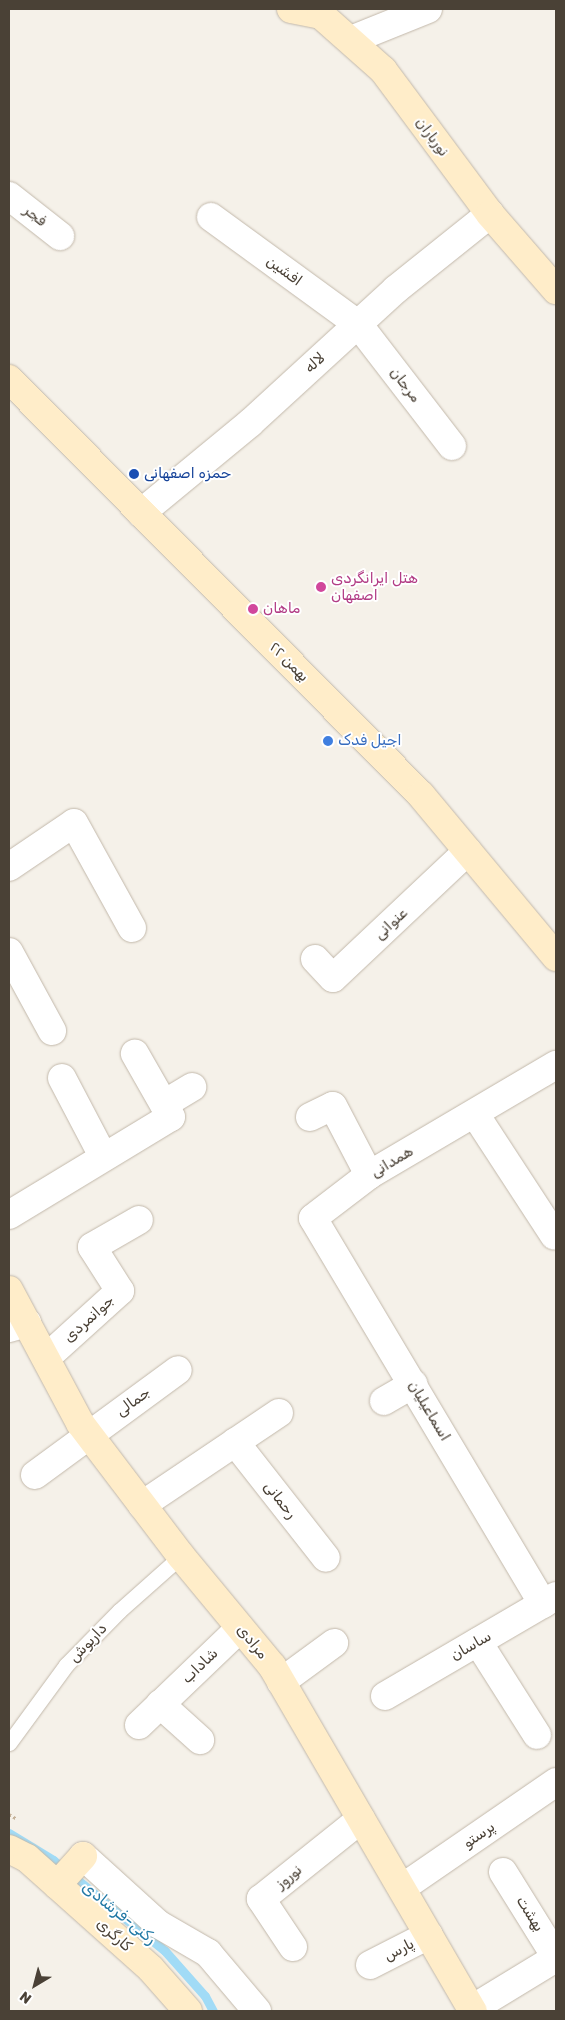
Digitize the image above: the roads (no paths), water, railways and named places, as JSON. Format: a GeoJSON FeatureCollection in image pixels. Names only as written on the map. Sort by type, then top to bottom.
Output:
{"type":"FeatureCollection","features":[{"type":"Feature","properties":{"kind":"street","name":"نورباران"},"geometry":{"type":"LineString","coordinates":[[291,9],[321,15],[383,70],[490,214],[556,290]]}},
{"type":"Feature","properties":{"kind":"street"},"geometry":{"type":"LineString","coordinates":[[351,40],[378,18],[428,9]]}},
{"type":"Feature","properties":{"kind":"street","name":"فجر"},"geometry":{"type":"LineString","coordinates":[[9,196],[60,236]]}},
{"type":"Feature","properties":{"kind":"street","name":"لاله"},"geometry":{"type":"LineString","coordinates":[[140,512],[250,423],[358,324],[490,214]]}},
{"type":"Feature","properties":{"kind":"street","name":"افشین"},"geometry":{"type":"LineString","coordinates":[[211,217],[358,324]]}},
{"type":"Feature","properties":{"kind":"street","name":"مرجان"},"geometry":{"type":"LineString","coordinates":[[358,324],[452,446]]}},
{"type":"Feature","properties":{"kind":"street","name":"۲۲ بهمن"},"geometry":{"type":"LineString","coordinates":[[9,379],[421,795],[556,957]]}},
{"type":"Feature","properties":{"kind":"street"},"geometry":{"type":"LineString","coordinates":[[9,867],[74,823],[132,928]]}},
{"type":"Feature","properties":{"kind":"street","name":"عنوانی"},"geometry":{"type":"LineString","coordinates":[[315,959],[333,978],[468,851]]}},
{"type":"Feature","properties":{"kind":"street"},"geometry":{"type":"LineString","coordinates":[[9,952],[52,1031]]}},
{"type":"Feature","properties":{"kind":"street"},"geometry":{"type":"LineString","coordinates":[[9,1215],[103,1156],[172,1117],[135,1054]]}},
{"type":"Feature","properties":{"kind":"street","name":"همدانی"},"geometry":{"type":"LineString","coordinates":[[314,1218],[369,1175],[556,1065]]}},
{"type":"Feature","properties":{"kind":"street"},"geometry":{"type":"LineString","coordinates":[[62,1078],[103,1156]]}},
{"type":"Feature","properties":{"kind":"street"},"geometry":{"type":"LineString","coordinates":[[164,1104],[192,1087]]}},
{"type":"Feature","properties":{"kind":"street"},"geometry":{"type":"LineString","coordinates":[[310,1117],[333,1106],[369,1175]]}},
{"type":"Feature","properties":{"kind":"street"},"geometry":{"type":"LineString","coordinates":[[475,1114],[554,1235]]}},
{"type":"Feature","properties":{"kind":"street","name":"اسماعیلیان"},"geometry":{"type":"LineString","coordinates":[[314,1218],[413,1384],[550,1600]]}},
{"type":"Feature","properties":{"kind":"street","name":"جوانمردی"},"geometry":{"type":"LineString","coordinates":[[46,1358],[120,1290],[92,1247],[139,1220]]}},
{"type":"Feature","properties":{"kind":"street","name":"مرادی"},"geometry":{"type":"LineString","coordinates":[[9,1290],[18,1326],[46,1358],[89,1435],[181,1556],[281,1682],[473,2010]]}},
{"type":"Feature","properties":{"kind":"street","name":"جمالی"},"geometry":{"type":"LineString","coordinates":[[35,1475],[178,1370]]}},
{"type":"Feature","properties":{"kind":"street"},"geometry":{"type":"LineString","coordinates":[[384,1401],[413,1384]]}},
{"type":"Feature","properties":{"kind":"street"},"geometry":{"type":"LineString","coordinates":[[142,1504],[279,1413]]}},
{"type":"Feature","properties":{"kind":"street","name":"رحمانی"},"geometry":{"type":"LineString","coordinates":[[235,1442],[326,1558]]}},
{"type":"Feature","properties":{"kind":"street","name":"ساسان"},"geometry":{"type":"LineString","coordinates":[[385,1696],[550,1600]]}},
{"type":"Feature","properties":{"kind":"street","name":"شاداب"},"geometry":{"type":"LineString","coordinates":[[139,1725],[240,1628]]}},
{"type":"Feature","properties":{"kind":"street"},"geometry":{"type":"LineString","coordinates":[[478,1642],[537,1735]]}},
{"type":"Feature","properties":{"kind":"street"},"geometry":{"type":"LineString","coordinates":[[281,1682],[334,1643]]}},
{"type":"Feature","properties":{"kind":"street"},"geometry":{"type":"LineString","coordinates":[[160,1704],[200,1740]]}},
{"type":"Feature","properties":{"kind":"street","name":"پرستو"},"geometry":{"type":"LineString","coordinates":[[402,1888],[556,1782]]}},
{"type":"Feature","properties":{"kind":"street","name":"نوروز"},"geometry":{"type":"LineString","coordinates":[[293,1947],[261,1899],[362,1819]]}},
{"type":"Feature","properties":{"kind":"street","name":"کارگری"},"geometry":{"type":"LineString","coordinates":[[9,1848],[27,1858],[151,1969],[188,2011]]}},
{"type":"Feature","properties":{"kind":"street"},"geometry":{"type":"LineString","coordinates":[[57,1885],[83,1856],[158,1924],[208,1953],[257,2011]]}},
{"type":"Feature","properties":{"kind":"street","name":"بهشت"},"geometry":{"type":"LineString","coordinates":[[503,1872],[556,1958]]}},
{"type":"Feature","properties":{"kind":"street","name":"پارس"},"geometry":{"type":"LineString","coordinates":[[370,1965],[429,1934]]}},
{"type":"Feature","properties":{"kind":"street"},"geometry":{"type":"LineString","coordinates":[[473,2010],[556,1958]]}},
{"type":"Feature","properties":{"kind":"lane","name":"داریوش"},"geometry":{"type":"LineString","coordinates":[[9,1743],[66,1665],[119,1611],[181,1556]]}},
{"type":"Feature","properties":{"kind":"waterway","name":"رکنی-فرشادی"},"geometry":{"type":"LineString","coordinates":[[9,1833],[53,1860],[165,1951],[205,1996],[213,2011]]}},
{"type":"Feature","properties":{"kind":"place","name":"حمزه اصفهانی"},"geometry":{"type":"Point","coordinates":[134,474]}},
{"type":"Feature","properties":{"kind":"place","name":"هتل ایرانگردی اصفهان"},"geometry":{"type":"Point","coordinates":[321,587]}},
{"type":"Feature","properties":{"kind":"place","name":"ماهان"},"geometry":{"type":"Point","coordinates":[253,609]}},
{"type":"Feature","properties":{"kind":"place","name":"اجیل فدک"},"geometry":{"type":"Point","coordinates":[328,741]}}]}
